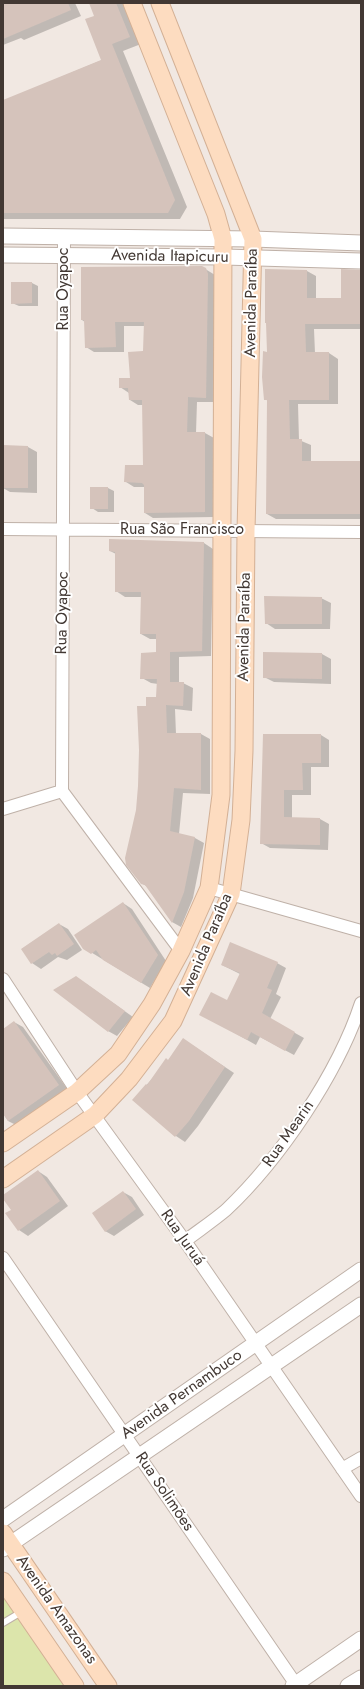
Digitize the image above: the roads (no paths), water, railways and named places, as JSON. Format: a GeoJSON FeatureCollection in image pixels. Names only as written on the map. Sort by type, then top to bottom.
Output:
{"type":"FeatureCollection","features":[{"type":"Feature","properties":{"kind":"main road","name":"Avenida Paraíba"},"geometry":{"type":"LineString","coordinates":[[3,1143],[77,1092],[118,1054],[152,1004],[181,951],[209,888],[221,795],[223,239],[216,214],[132,3]]}},
{"type":"Feature","properties":{"kind":"main road","name":"Avenida Paraíba"},"geometry":{"type":"LineString","coordinates":[[3,1179],[94,1115],[129,1079],[173,1022],[231,894],[241,820],[244,728],[246,531],[254,259],[253,239],[160,3]]}},
{"type":"Feature","properties":{"kind":"main road"},"geometry":{"type":"LineString","coordinates":[[151,48],[174,39]]}},
{"type":"Feature","properties":{"kind":"main road"},"geometry":{"type":"LineString","coordinates":[[221,728],[244,728]]}},
{"type":"Feature","properties":{"kind":"main road","name":"Avenida Amazonas"},"geometry":{"type":"LineString","coordinates":[[6,1542],[108,1686]]}},
{"type":"Feature","properties":{"kind":"main road","name":"Avenida Amazonas"},"geometry":{"type":"LineString","coordinates":[[3,1581],[75,1686]]}},
{"type":"Feature","properties":{"kind":"street","name":"Avenida Itapicuru"},"geometry":{"type":"LineString","coordinates":[[3,236],[361,242]]}},
{"type":"Feature","properties":{"kind":"street","name":"Rua Oyapoc"},"geometry":{"type":"LineString","coordinates":[[62,791],[64,236]]}},
{"type":"Feature","properties":{"kind":"street","name":"Avenida Itapicuru"},"geometry":{"type":"LineString","coordinates":[[3,255],[224,257],[361,262]]}},
{"type":"Feature","properties":{"kind":"street","name":"Rua São Francisco"},"geometry":{"type":"LineString","coordinates":[[3,529],[361,532]]}},
{"type":"Feature","properties":{"kind":"street"},"geometry":{"type":"LineString","coordinates":[[3,809],[62,791],[181,951]]}},
{"type":"Feature","properties":{"kind":"street"},"geometry":{"type":"LineString","coordinates":[[209,888],[361,931]]}},
{"type":"Feature","properties":{"kind":"street","name":"Rua Juruá"},"geometry":{"type":"LineString","coordinates":[[3,979],[77,1092],[185,1241],[361,1496]]}},
{"type":"Feature","properties":{"kind":"street","name":"Rua Mearin"},"geometry":{"type":"LineString","coordinates":[[185,1241],[225,1210],[263,1170],[326,1079],[355,1022],[361,1003]]}},
{"type":"Feature","properties":{"kind":"street","name":"Rua Solimões"},"geometry":{"type":"LineString","coordinates":[[3,1258],[295,1685]]}},
{"type":"Feature","properties":{"kind":"street","name":"Avenida Pernambuco"},"geometry":{"type":"LineString","coordinates":[[3,1519],[361,1270]]}},
{"type":"Feature","properties":{"kind":"street","name":"Avenida Pernambuco"},"geometry":{"type":"LineString","coordinates":[[6,1542],[139,1456],[361,1305]]}},
{"type":"Feature","properties":{"kind":"street"},"geometry":{"type":"LineString","coordinates":[[342,1469],[361,1458]]}},
{"type":"Feature","properties":{"kind":"street"},"geometry":{"type":"LineString","coordinates":[[295,1685],[361,1639]]}},
{"type":"Feature","properties":{"kind":"street"},"geometry":{"type":"LineString","coordinates":[[348,1686],[361,1678]]}},
{"type":"Feature","properties":{"kind":"lane"},"geometry":{"type":"LineString","coordinates":[[3,1623],[24,1610]]}}]}
